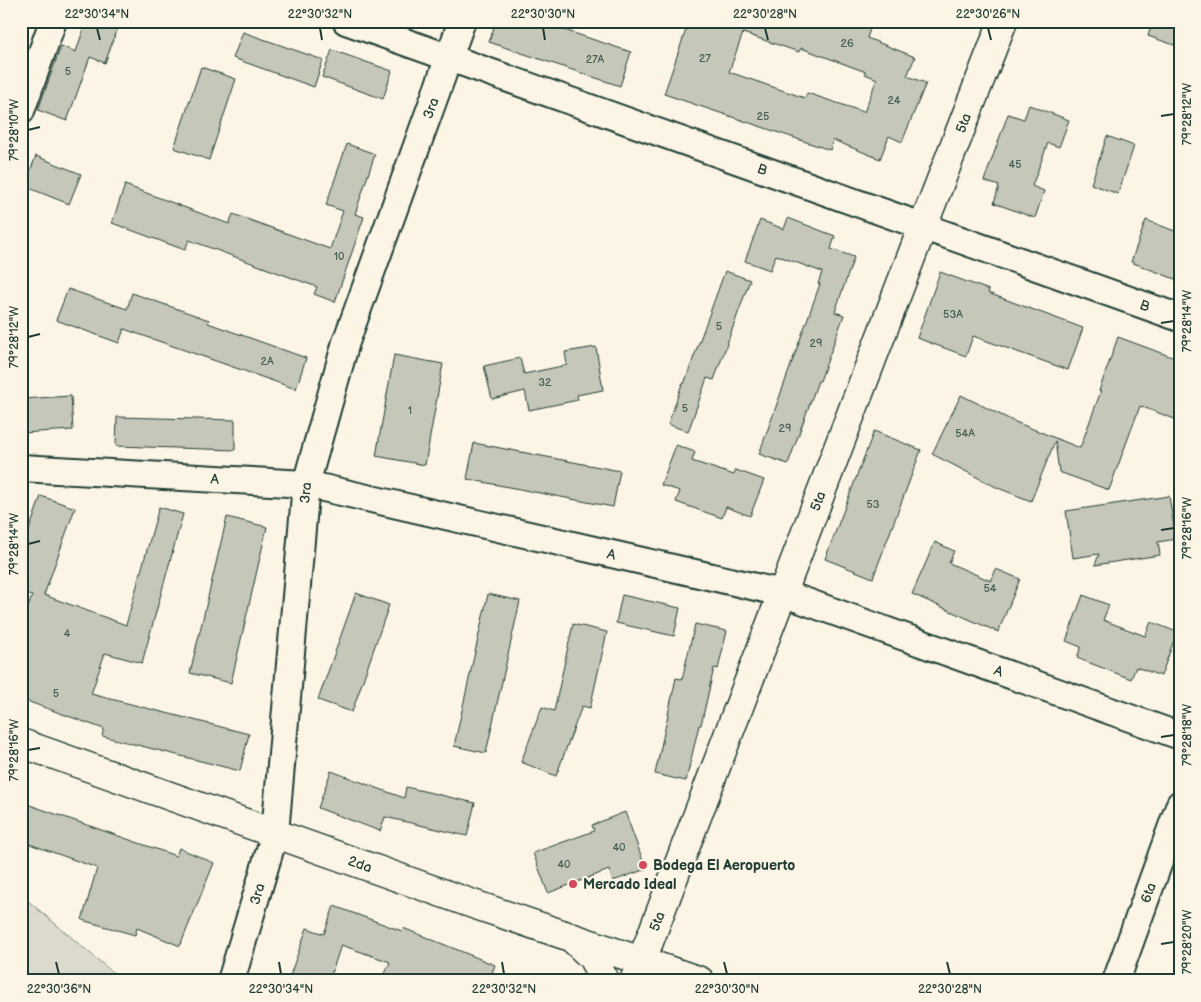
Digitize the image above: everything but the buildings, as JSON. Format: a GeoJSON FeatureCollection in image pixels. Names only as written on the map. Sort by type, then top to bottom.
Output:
{"type":"FeatureCollection","features":[{"type":"Feature","properties":{"kind":"street"},"geometry":{"type":"LineString","coordinates":[[21,111],[53,21]]}},
{"type":"Feature","properties":{"kind":"street","name":"B"},"geometry":{"type":"LineString","coordinates":[[346,21],[1180,318]]}},
{"type":"Feature","properties":{"kind":"street","name":"3ra"},"geometry":{"type":"LineString","coordinates":[[231,981],[275,833],[306,484],[346,342],[462,21]]}},
{"type":"Feature","properties":{"kind":"street","name":"5ta"},"geometry":{"type":"LineString","coordinates":[[638,971],[1003,21]]}},
{"type":"Feature","properties":{"kind":"street","name":"A"},"geometry":{"type":"LineString","coordinates":[[21,468],[306,484],[782,593],[1180,736]]}},
{"type":"Feature","properties":{"kind":"street","name":"2da"},"geometry":{"type":"LineString","coordinates":[[21,743],[571,937],[638,971],[700,981]]}},
{"type":"Feature","properties":{"kind":"street","name":"6ta"},"geometry":{"type":"LineString","coordinates":[[1116,981],[1180,804]]}},
{"type":"Feature","properties":{"kind":"street"},"geometry":{"type":"LineString","coordinates":[[571,937],[592,957],[605,981]]}},
{"type":"Feature","properties":{"kind":"shaded area"},"geometry":{"type":"Polygon","coordinates":[[[21,895],[123,981],[21,981],[21,895]]]}},
{"type":"Feature","properties":{"kind":"place","name":"Bodega El Aeropuerto"},"geometry":{"type":"Point","coordinates":[643,865]}},
{"type":"Feature","properties":{"kind":"place","name":"Mercado Ideal"},"geometry":{"type":"Point","coordinates":[573,884]}}]}
